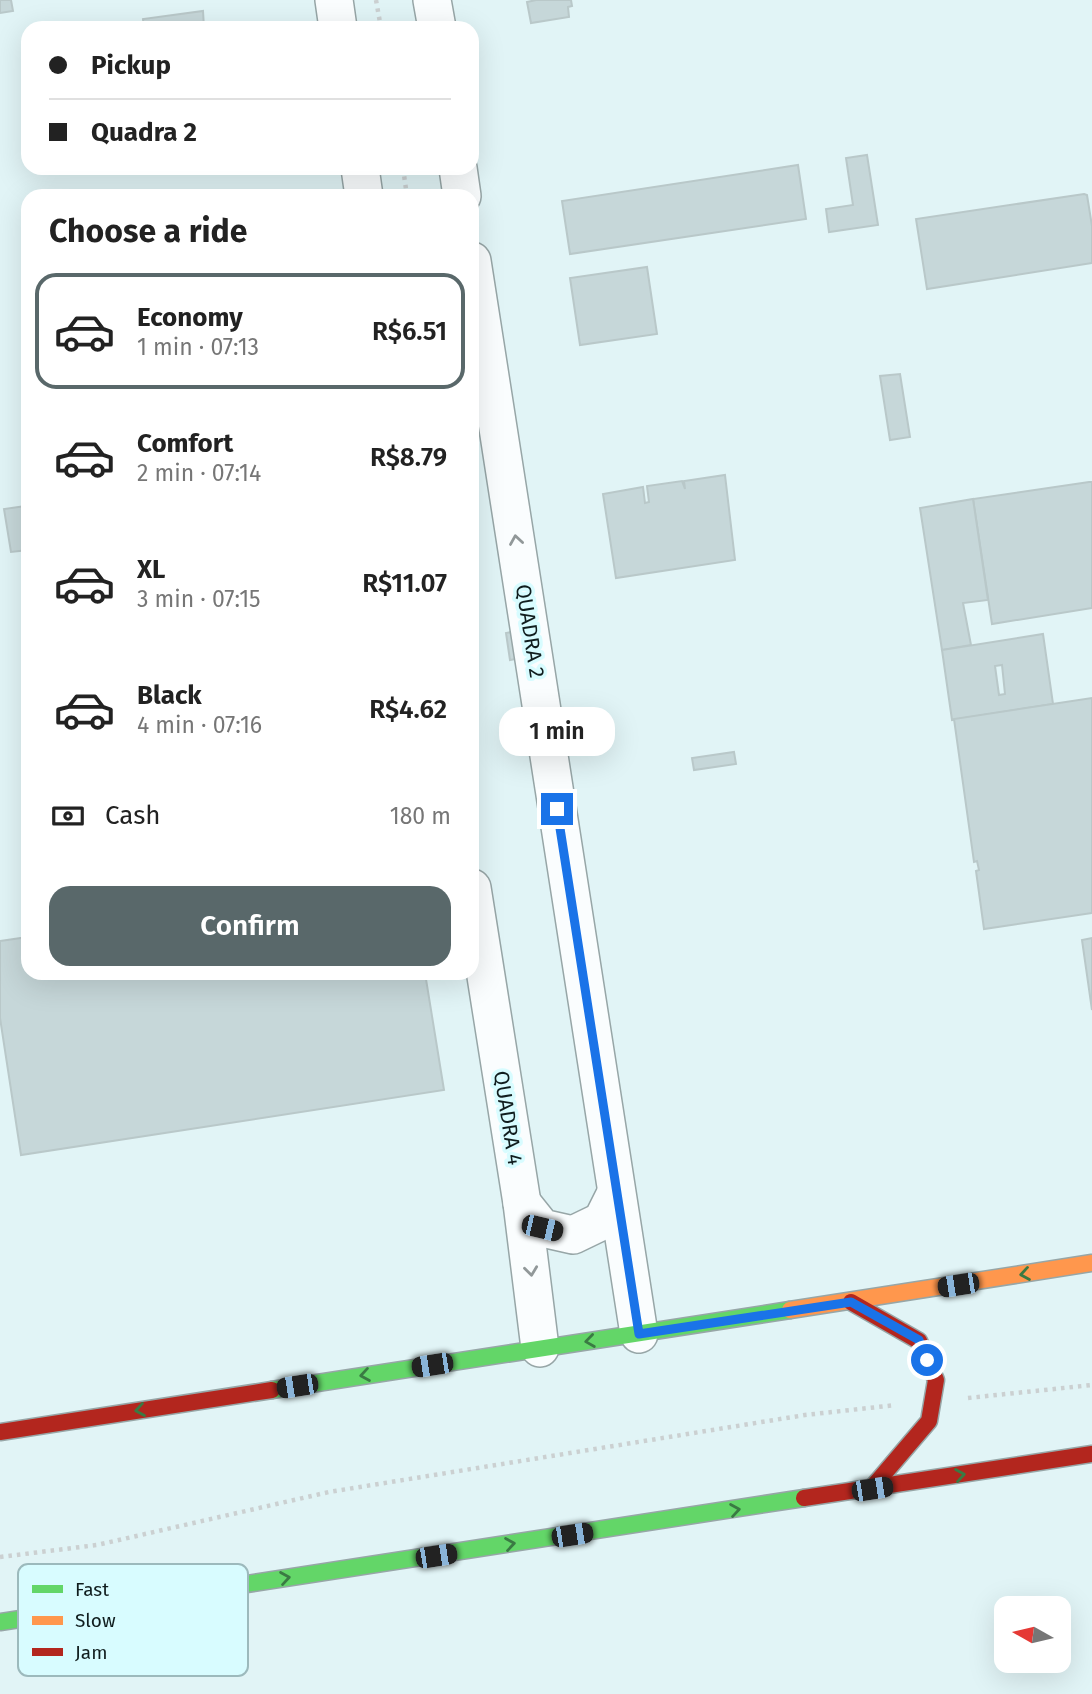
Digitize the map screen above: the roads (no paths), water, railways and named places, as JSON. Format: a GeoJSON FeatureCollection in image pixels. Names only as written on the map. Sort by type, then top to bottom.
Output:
{"type":"FeatureCollection","features":[{"type":"Feature","properties":{"kind":"street"},"geometry":{"type":"LineString","coordinates":[[334,0],[337,21]]}},
{"type":"Feature","properties":{"kind":"street"},"geometry":{"type":"LineString","coordinates":[[432,0],[435,21]]}},
{"type":"Feature","properties":{"kind":"street","name":"QUADRA 2"},"geometry":{"type":"LineString","coordinates":[[479,306],[639,1334]]}},
{"type":"Feature","properties":{"kind":"street","name":"QUADRA 4"},"geometry":{"type":"LineString","coordinates":[[479,932],[522,1203],[540,1348]]}},
{"type":"Feature","properties":{"kind":"street"},"geometry":{"type":"LineString","coordinates":[[522,1203],[542,1228],[573,1235],[602,1221],[617,1192]]}},
{"type":"Feature","properties":{"kind":"street"},"geometry":{"type":"LineString","coordinates":[[0,1432],[1092,1263]]}},
{"type":"Feature","properties":{"kind":"street"},"geometry":{"type":"LineString","coordinates":[[851,1302],[919,1340],[936,1380],[929,1421],[872,1489]]}},
{"type":"Feature","properties":{"kind":"street"},"geometry":{"type":"LineString","coordinates":[[248,1584],[1092,1454]]}},
{"type":"Feature","properties":{"kind":"street"},"geometry":{"type":"LineString","coordinates":[[0,1622],[18,1619]]}}]}
